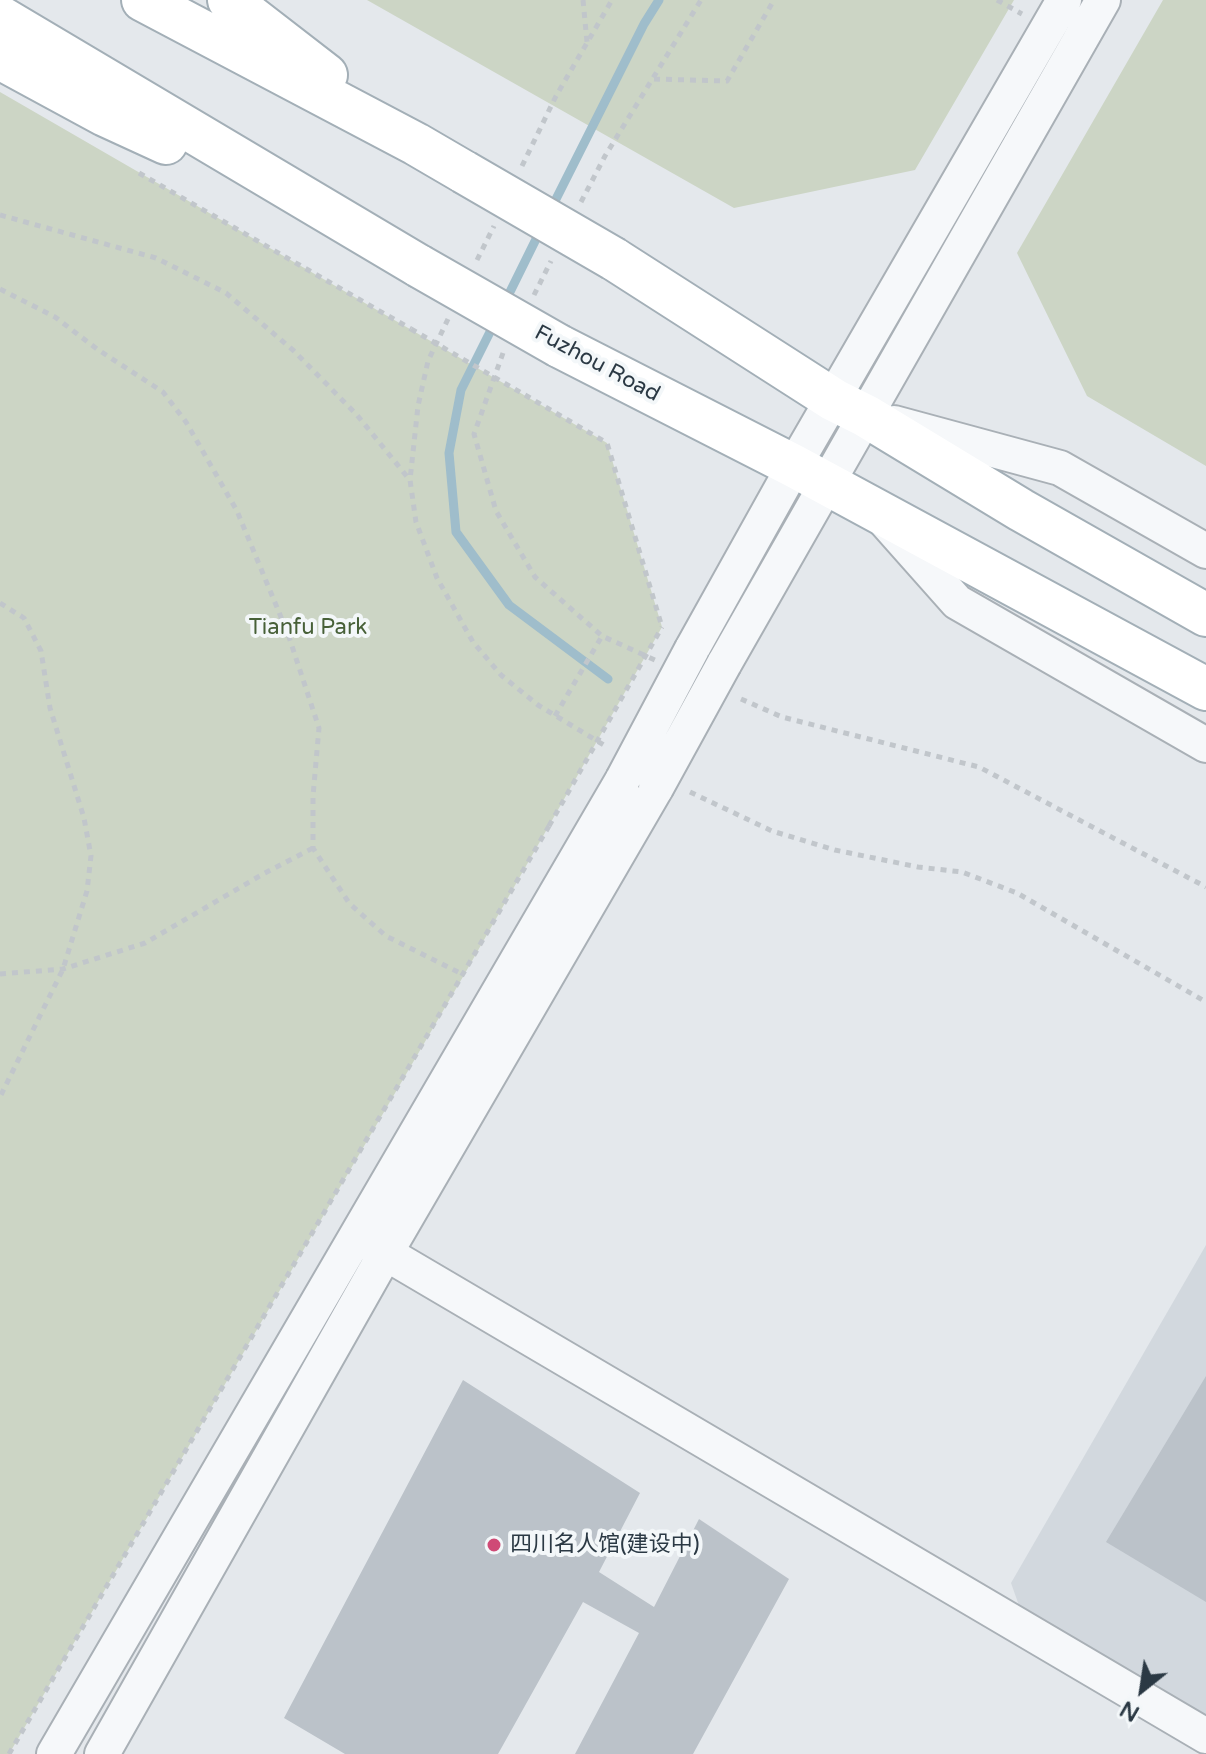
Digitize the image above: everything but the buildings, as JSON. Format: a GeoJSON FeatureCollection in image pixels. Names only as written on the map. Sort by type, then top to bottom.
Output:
{"type":"FeatureCollection","features":[{"type":"Feature","properties":{"kind":"main road"},"geometry":{"type":"LineString","coordinates":[[143,0],[416,144],[614,259],[850,408],[1021,510],[1206,615]]}},
{"type":"Feature","properties":{"kind":"main road"},"geometry":{"type":"LineString","coordinates":[[229,0],[416,144]]}},
{"type":"Feature","properties":{"kind":"main road","name":"Fuzhou Road"},"geometry":{"type":"LineString","coordinates":[[0,17],[365,235],[559,346],[794,466],[1206,689]]}},
{"type":"Feature","properties":{"kind":"main road"},"geometry":{"type":"LineString","coordinates":[[0,58],[105,115],[365,235]]}},
{"type":"Feature","properties":{"kind":"street"},"geometry":{"type":"LineString","coordinates":[[102,1754],[385,1254],[668,787],[724,664],[850,408],[1064,0]]}},
{"type":"Feature","properties":{"kind":"street"},"geometry":{"type":"LineString","coordinates":[[54,1754],[356,1235],[619,765],[692,649],[794,466],[850,408],[1103,0]]}},
{"type":"Feature","properties":{"kind":"street"},"geometry":{"type":"LineString","coordinates":[[850,408],[1060,468],[1206,551]]}},
{"type":"Feature","properties":{"kind":"street"},"geometry":{"type":"LineString","coordinates":[[875,510],[957,602],[1206,745]]}},
{"type":"Feature","properties":{"kind":"street"},"geometry":{"type":"LineString","coordinates":[[356,1235],[1206,1736]]}},
{"type":"Feature","properties":{"kind":"path"},"geometry":{"type":"LineString","coordinates":[[583,0],[587,43]]}},
{"type":"Feature","properties":{"kind":"path"},"geometry":{"type":"LineString","coordinates":[[653,79],[727,81],[774,0]]}},
{"type":"Feature","properties":{"kind":"path"},"geometry":{"type":"LineString","coordinates":[[9,1754],[464,975],[662,627],[607,443],[137,171]]}},
{"type":"Feature","properties":{"kind":"path"},"geometry":{"type":"LineString","coordinates":[[0,215],[156,258],[226,293],[294,351],[357,415],[410,480],[416,522],[437,578],[473,642],[501,675],[619,765]]}},
{"type":"Feature","properties":{"kind":"path"},"geometry":{"type":"LineString","coordinates":[[0,289],[55,317],[163,392],[186,422],[237,511],[288,634],[319,728],[313,796],[313,848],[349,903],[386,936],[464,975]]}},
{"type":"Feature","properties":{"kind":"path"},"geometry":{"type":"LineString","coordinates":[[0,603],[24,618],[41,651],[50,708],[84,818],[91,856],[87,891],[63,969],[0,1097]]}},
{"type":"Feature","properties":{"kind":"path"},"geometry":{"type":"LineString","coordinates":[[555,716],[602,636]]}},
{"type":"Feature","properties":{"kind":"path"},"geometry":{"type":"LineString","coordinates":[[668,787],[772,831],[835,850],[918,867],[962,872],[1017,893],[1206,1002]]}},
{"type":"Feature","properties":{"kind":"path"},"geometry":{"type":"LineString","coordinates":[[0,974],[63,969],[145,943],[313,848]]}},
{"type":"Feature","properties":{"kind":"shaded area"},"geometry":{"type":"Polygon","coordinates":[[[1206,1245],[1206,1720],[1022,1614],[1011,1583],[1206,1245]]]}},
{"type":"Feature","properties":{"kind":"green space"},"geometry":{"type":"Polygon","coordinates":[[[367,0],[1014,0],[915,170],[734,208],[367,0]]]}},
{"type":"Feature","properties":{"kind":"green space"},"geometry":{"type":"Polygon","coordinates":[[[1163,0],[1206,0],[1206,466],[1087,396],[1017,253],[1163,0]]]}},
{"type":"Feature","properties":{"kind":"green space","name":"Tianfu Park"},"geometry":{"type":"Polygon","coordinates":[[[0,92],[607,443],[662,627],[464,975],[9,1754],[0,1754],[0,92]]]}},
{"type":"Feature","properties":{"kind":"waterway"},"geometry":{"type":"LineString","coordinates":[[551,209],[659,0]]}},
{"type":"Feature","properties":{"kind":"waterway"},"geometry":{"type":"LineString","coordinates":[[505,302],[541,229]]}},
{"type":"Feature","properties":{"kind":"waterway"},"geometry":{"type":"LineString","coordinates":[[495,322],[461,390],[449,453],[456,532],[509,605],[608,679]]}},
{"type":"Feature","properties":{"kind":"place","name":"四川名人馆(建设中)"},"geometry":{"type":"Point","coordinates":[494,1545]}}]}
